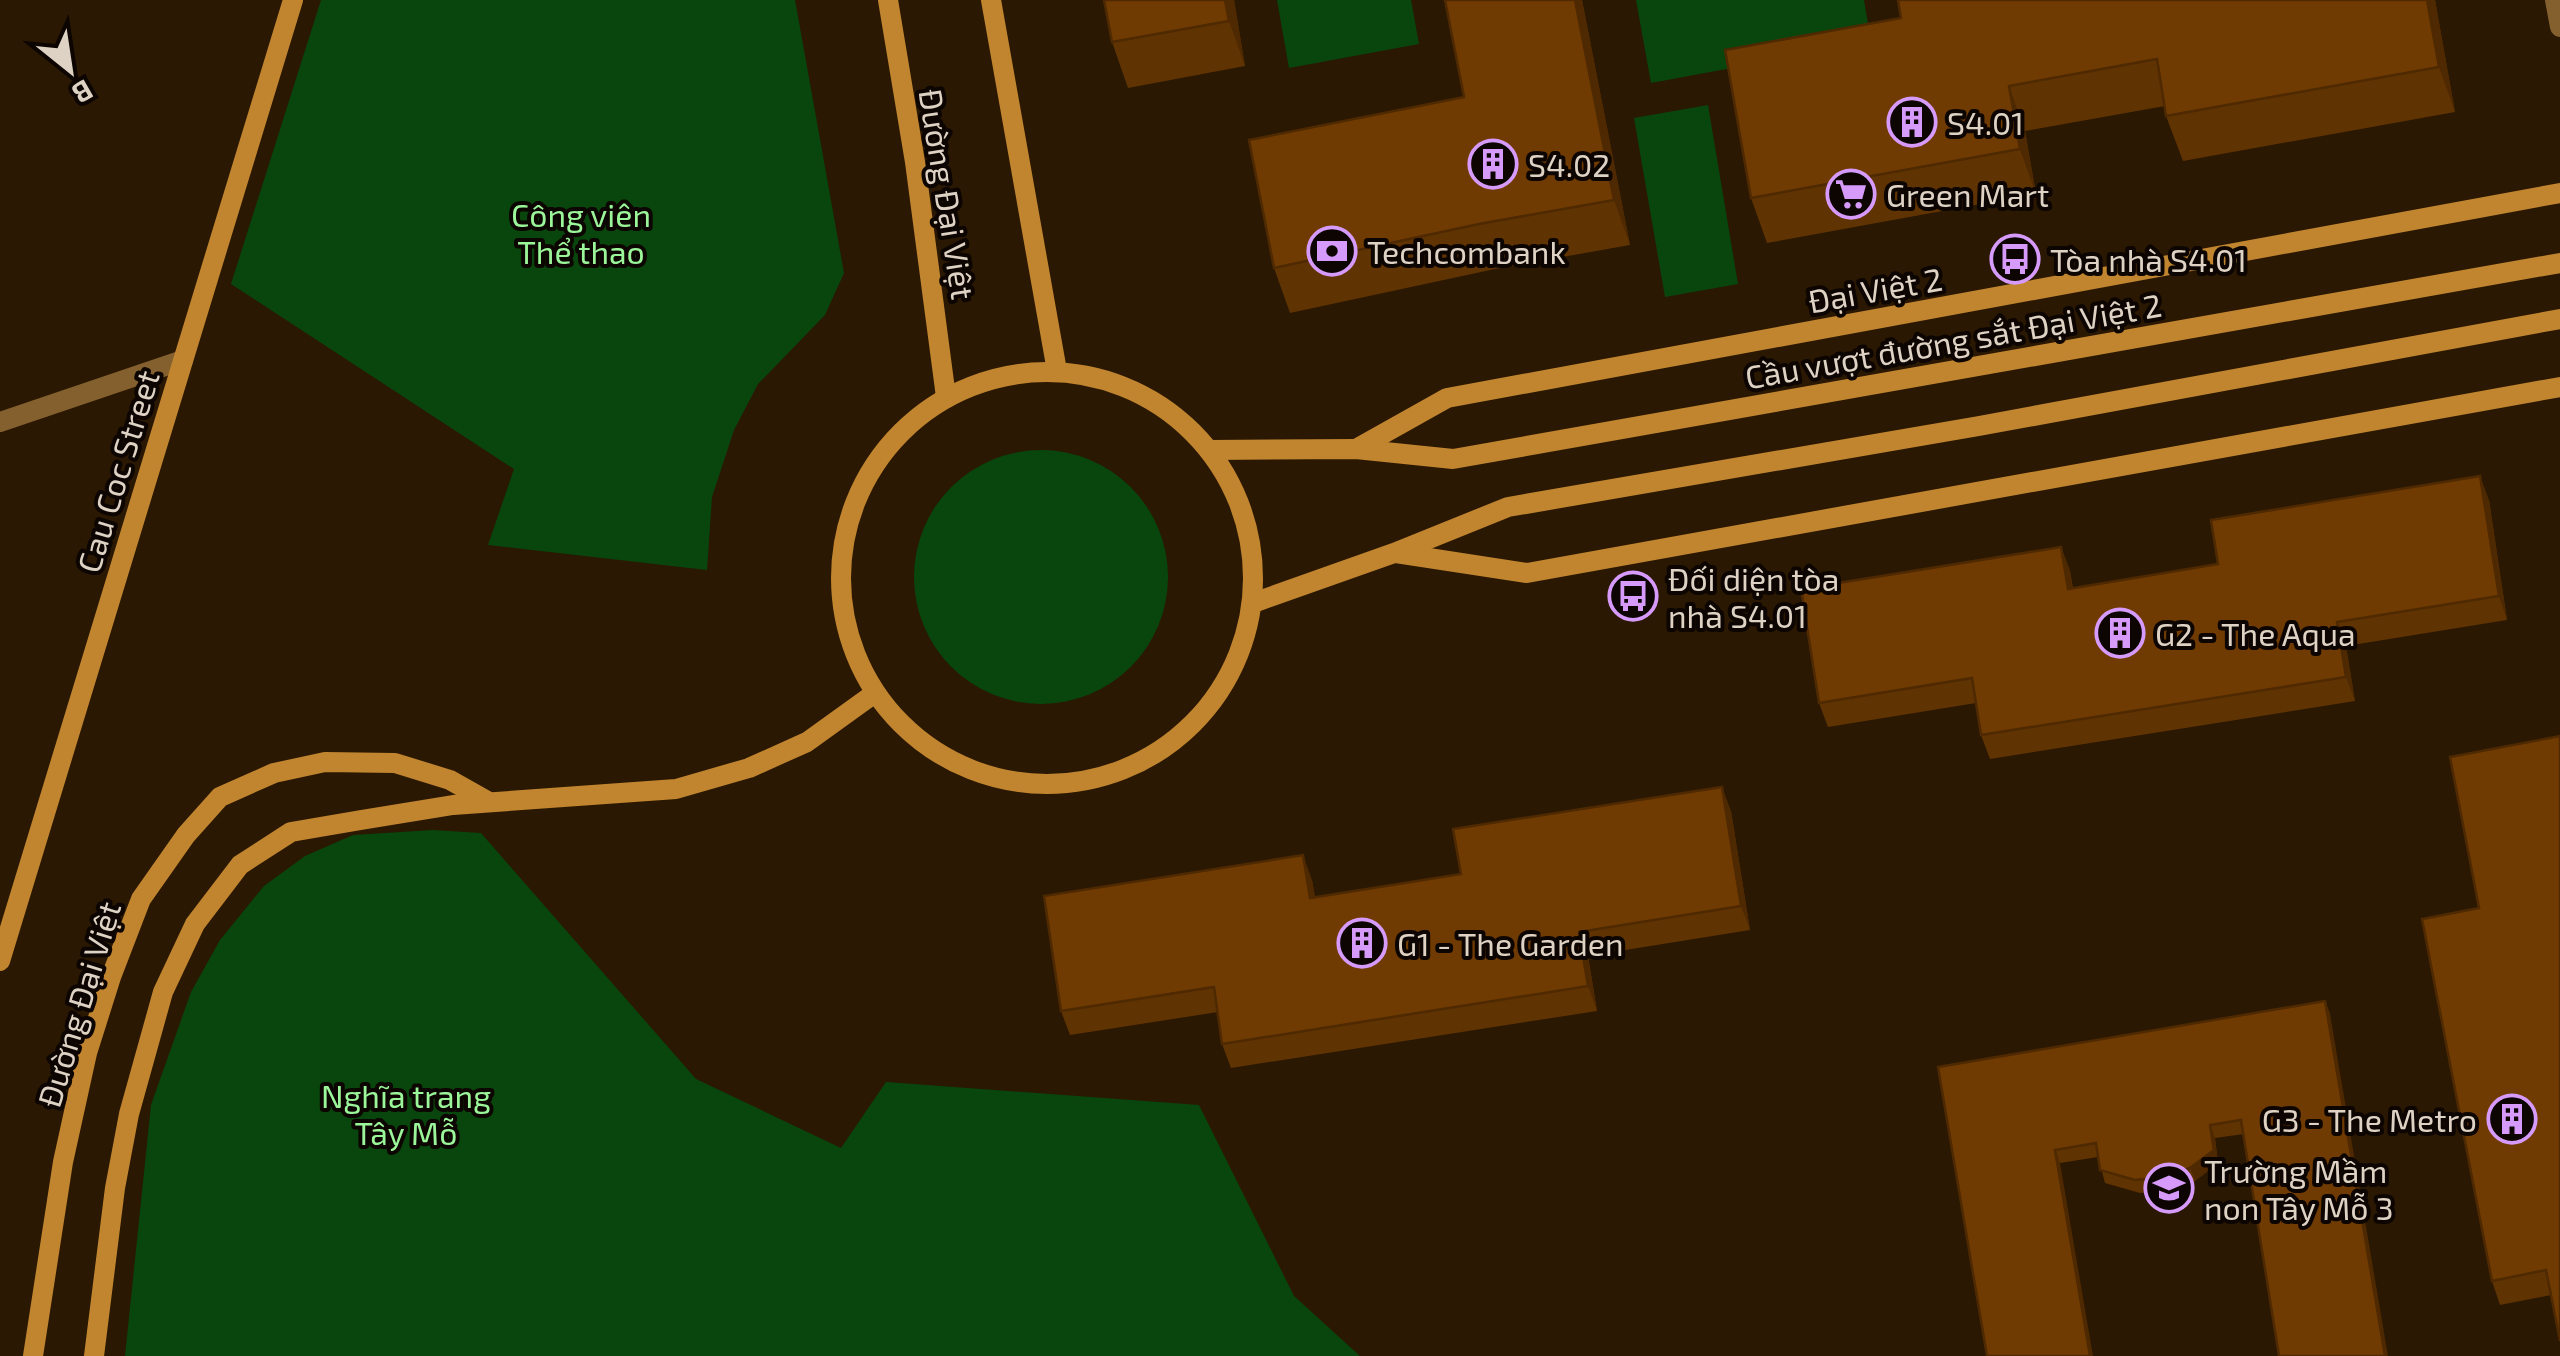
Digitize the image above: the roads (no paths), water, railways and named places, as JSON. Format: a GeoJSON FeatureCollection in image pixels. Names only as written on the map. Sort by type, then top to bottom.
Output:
{"type":"FeatureCollection","features":[{"type":"Feature","properties":{"kind":"street","name":"Cau Coc Street"},"geometry":{"type":"LineString","coordinates":[[0,961],[294,0]]}},
{"type":"Feature","properties":{"kind":"street","name":"Đường Đại Việt"},"geometry":{"type":"LineString","coordinates":[[888,0],[916,162],[946,397]]}},
{"type":"Feature","properties":{"kind":"street"},"geometry":{"type":"LineString","coordinates":[[991,0],[1058,372]]}},
{"type":"Feature","properties":{"kind":"street"},"geometry":{"type":"LineString","coordinates":[[2555,0],[2560,27]]}},
{"type":"Feature","properties":{"kind":"street","name":"Đại Việt 2"},"geometry":{"type":"LineString","coordinates":[[1210,450],[1356,449],[1449,398],[2560,193]]}},
{"type":"Feature","properties":{"kind":"street","name":"Cầu vượt đường sắt Đại Việt 2"},"geometry":{"type":"LineString","coordinates":[[1356,449],[1453,459],[2560,264]]}},
{"type":"Feature","properties":{"kind":"street"},"geometry":{"type":"LineString","coordinates":[[1253,602],[1394,553],[1508,507],[2560,319]]}},
{"type":"Feature","properties":{"kind":"street"},"geometry":{"type":"LineString","coordinates":[[0,422],[182,360]]}},
{"type":"Feature","properties":{"kind":"street"},"geometry":{"type":"LineString","coordinates":[[1058,372],[1115,382],[1167,410],[1210,450],[1238,496],[1252,548],[1253,602],[1236,664],[1200,717],[1151,756],[1091,780],[1028,785],[966,770],[912,736],[868,686],[844,625],[840,558],[858,494],[894,438],[946,397],[1000,378],[1058,372]]}},
{"type":"Feature","properties":{"kind":"street"},"geometry":{"type":"LineString","coordinates":[[1394,553],[1528,573],[2560,387]]}},
{"type":"Feature","properties":{"kind":"street"},"geometry":{"type":"LineString","coordinates":[[94,1356],[115,1188],[129,1114],[163,992],[195,924],[240,865],[292,832],[454,805],[676,789],[749,768],[807,742],[874,693]]}},
{"type":"Feature","properties":{"kind":"street","name":"Đường Đại Việt"},"geometry":{"type":"LineString","coordinates":[[33,1356],[63,1162],[87,1053],[110,977],[141,899],[186,835],[220,797],[274,773],[325,762],[396,762],[450,780],[489,802]]}},
{"type":"Feature","properties":{"kind":"place","name":"S4.01"},"geometry":{"type":"Point","coordinates":[1912,122]}},
{"type":"Feature","properties":{"kind":"place","name":"S4.02"},"geometry":{"type":"Point","coordinates":[1493,164]}},
{"type":"Feature","properties":{"kind":"place","name":"Green Mart"},"geometry":{"type":"Point","coordinates":[1851,194]}},
{"type":"Feature","properties":{"kind":"place","name":"Techcombank"},"geometry":{"type":"Point","coordinates":[1332,251]}},
{"type":"Feature","properties":{"kind":"place","name":"Tòa nhà S4.01"},"geometry":{"type":"Point","coordinates":[2015,259]}},
{"type":"Feature","properties":{"kind":"place","name":"Đối diện tòa nhà S4.01"},"geometry":{"type":"Point","coordinates":[1633,596]}},
{"type":"Feature","properties":{"kind":"place","name":"G2 - The Aqua"},"geometry":{"type":"Point","coordinates":[2120,633]}},
{"type":"Feature","properties":{"kind":"place","name":"G1 - The Garden"},"geometry":{"type":"Point","coordinates":[1362,943]}},
{"type":"Feature","properties":{"kind":"place","name":"G3 - The Metro"},"geometry":{"type":"Point","coordinates":[2512,1119]}},
{"type":"Feature","properties":{"kind":"place","name":"Trường Mầm non Tây Mỗ 3"},"geometry":{"type":"Point","coordinates":[2169,1188]}},
{"type":"Feature","properties":{"kind":"park label","name":"Công viên Thể thao"},"geometry":{"type":"Point","coordinates":[581,232]}},
{"type":"Feature","properties":{"kind":"park label","name":"Nghĩa trang Tây Mỗ"},"geometry":{"type":"Point","coordinates":[406,1114]}}]}
